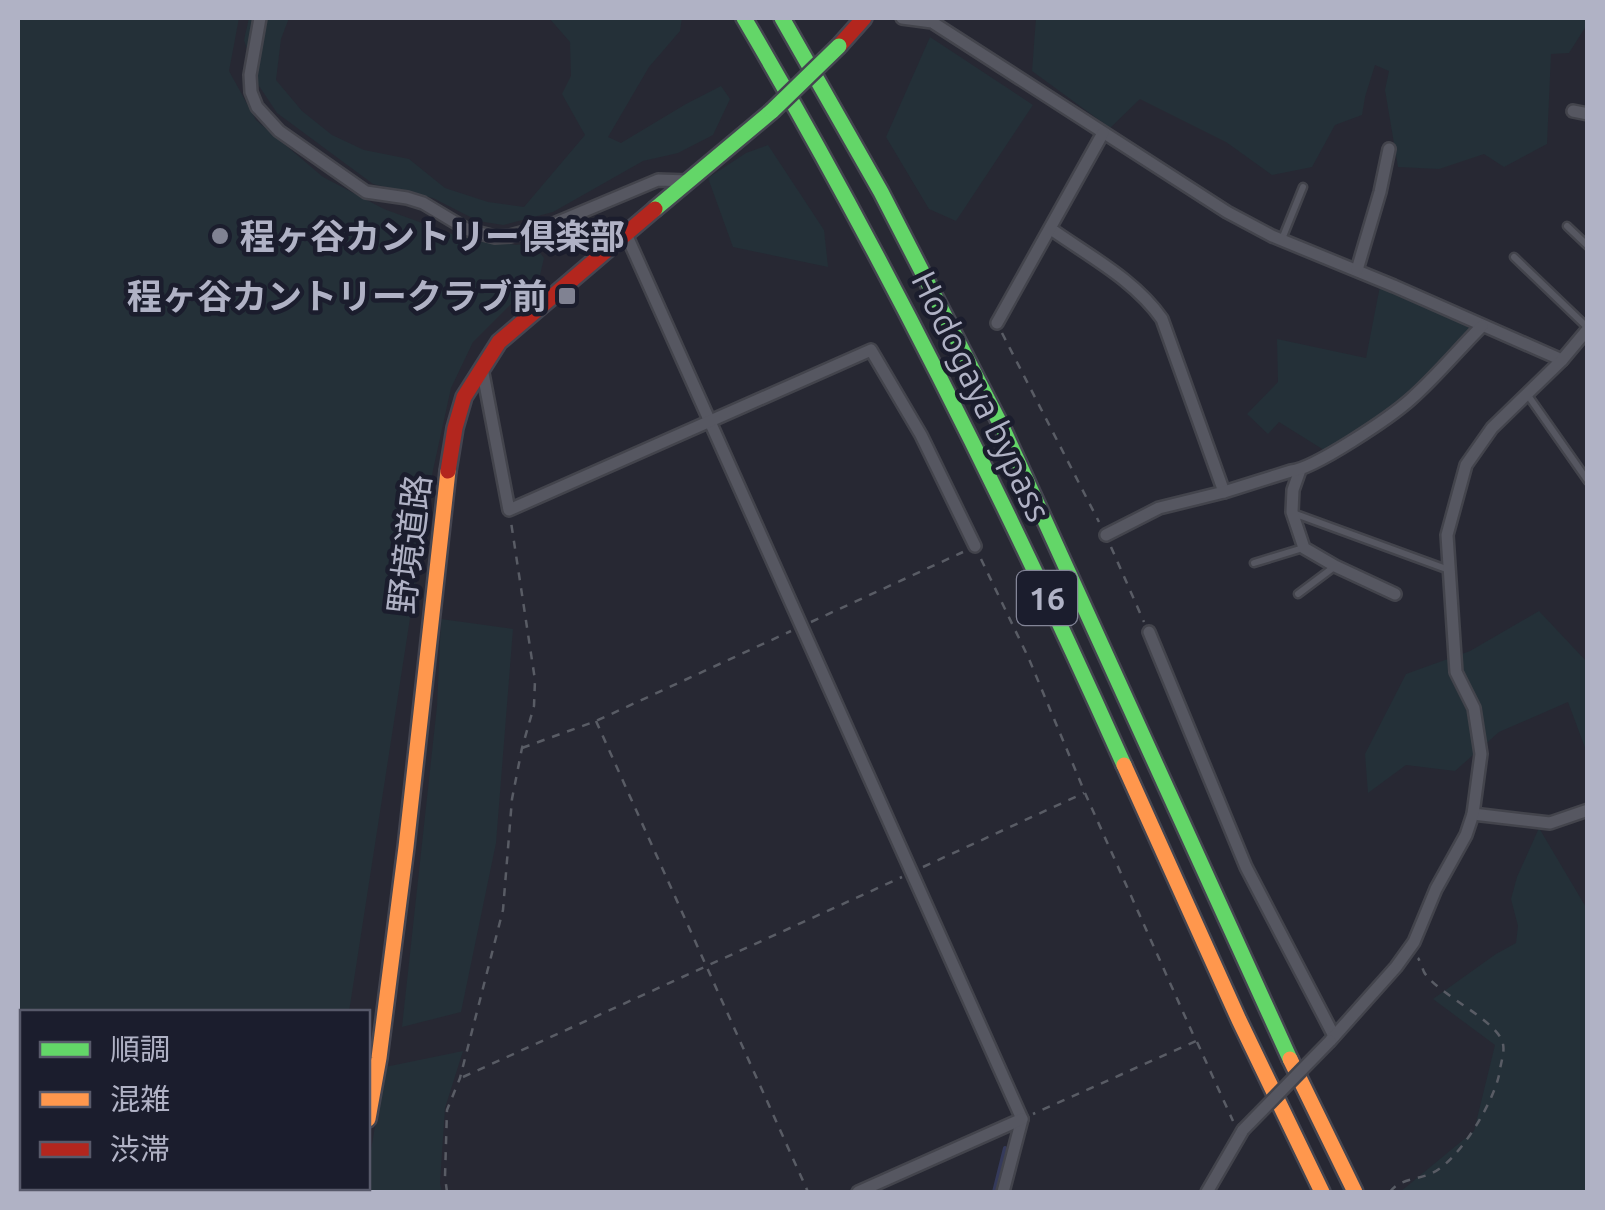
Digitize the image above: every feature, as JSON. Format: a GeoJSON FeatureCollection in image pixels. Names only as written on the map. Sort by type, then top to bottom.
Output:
{"type":"FeatureCollection","features":[{"type":"Feature","properties":{"kind":"main road","name":"Hodogaya bypass"},"geometry":{"type":"LineString","coordinates":[[744,18],[807,123],[891,278],[993,482],[1322,1192]]}},
{"type":"Feature","properties":{"kind":"main road","name":"Hodogaya bypass"},"geometry":{"type":"LineString","coordinates":[[782,18],[922,270],[1023,472],[1263,999],[1356,1192]]}},
{"type":"Feature","properties":{"kind":"main road","name":"野境道路"},"geometry":{"type":"LineString","coordinates":[[370,1108],[406,847],[443,497],[464,396],[500,342],[521,321],[772,112],[864,18]]}},
{"type":"Feature","properties":{"kind":"street"},"geometry":{"type":"LineString","coordinates":[[260,18],[250,74],[257,107],[279,130],[366,192],[423,203],[468,230],[495,237],[551,224],[658,180],[688,181]]}},
{"type":"Feature","properties":{"kind":"street"},"geometry":{"type":"LineString","coordinates":[[902,18],[932,22],[1227,212],[1281,240],[1562,360]]}},
{"type":"Feature","properties":{"kind":"street"},"geometry":{"type":"LineString","coordinates":[[1573,111],[1588,114]]}},
{"type":"Feature","properties":{"kind":"street"},"geometry":{"type":"LineString","coordinates":[[997,323],[1103,133]]}},
{"type":"Feature","properties":{"kind":"street"},"geometry":{"type":"LineString","coordinates":[[1356,270],[1389,150]]}},
{"type":"Feature","properties":{"kind":"street"},"geometry":{"type":"LineString","coordinates":[[1051,229],[1134,287],[1162,319],[1224,492]]}},
{"type":"Feature","properties":{"kind":"street"},"geometry":{"type":"LineString","coordinates":[[626,234],[1022,1119],[1004,1192]]}},
{"type":"Feature","properties":{"kind":"street"},"geometry":{"type":"LineString","coordinates":[[1106,536],[1159,508],[1300,470],[1336,451],[1408,401],[1482,326]]}},
{"type":"Feature","properties":{"kind":"street"},"geometry":{"type":"LineString","coordinates":[[1207,1192],[1242,1132],[1396,967],[1414,942],[1436,889],[1466,835],[1473,814],[1481,754],[1474,708],[1456,672],[1447,535],[1466,464],[1492,428],[1562,360],[1582,346],[1588,328]]}},
{"type":"Feature","properties":{"kind":"street"},"geometry":{"type":"LineString","coordinates":[[482,368],[509,510],[871,350],[921,435],[976,546]]}},
{"type":"Feature","properties":{"kind":"street"},"geometry":{"type":"LineString","coordinates":[[1300,470],[1292,512],[1304,548],[1395,594]]}},
{"type":"Feature","properties":{"kind":"street"},"geometry":{"type":"LineString","coordinates":[[1148,632],[1246,867],[1332,1038]]}},
{"type":"Feature","properties":{"kind":"street"},"geometry":{"type":"LineString","coordinates":[[1473,814],[1550,823],[1588,810]]}},
{"type":"Feature","properties":{"kind":"street"},"geometry":{"type":"LineString","coordinates":[[858,1192],[1022,1119]]}},
{"type":"Feature","properties":{"kind":"lane"},"geometry":{"type":"LineString","coordinates":[[1281,240],[1302,186]]}},
{"type":"Feature","properties":{"kind":"lane"},"geometry":{"type":"LineString","coordinates":[[1567,226],[1588,246]]}},
{"type":"Feature","properties":{"kind":"lane"},"geometry":{"type":"LineString","coordinates":[[1514,257],[1588,328]]}},
{"type":"Feature","properties":{"kind":"lane"},"geometry":{"type":"LineString","coordinates":[[1527,394],[1588,481]]}},
{"type":"Feature","properties":{"kind":"lane"},"geometry":{"type":"LineString","coordinates":[[1292,512],[1449,570]]}},
{"type":"Feature","properties":{"kind":"lane"},"geometry":{"type":"LineString","coordinates":[[1254,563],[1304,548]]}},
{"type":"Feature","properties":{"kind":"lane"},"geometry":{"type":"LineString","coordinates":[[1298,594],[1335,566]]}},
{"type":"Feature","properties":{"kind":"path"},"geometry":{"type":"LineString","coordinates":[[997,323],[1106,536],[1148,632]]}},
{"type":"Feature","properties":{"kind":"path"},"geometry":{"type":"LineString","coordinates":[[447,1192],[447,1110],[460,1078],[504,910],[512,799],[534,706],[535,680],[509,510]]}},
{"type":"Feature","properties":{"kind":"path"},"geometry":{"type":"LineString","coordinates":[[522,748],[596,721],[976,546],[1196,1041],[1242,1132]]}},
{"type":"Feature","properties":{"kind":"path"},"geometry":{"type":"LineString","coordinates":[[596,721],[808,1192]]}},
{"type":"Feature","properties":{"kind":"path"},"geometry":{"type":"LineString","coordinates":[[460,1078],[1085,793]]}},
{"type":"Feature","properties":{"kind":"path"},"geometry":{"type":"LineString","coordinates":[[1390,1192],[1395,1185],[1448,1165],[1489,1102],[1504,1048],[1502,1040],[1486,1024],[1425,975],[1414,942]]}},
{"type":"Feature","properties":{"kind":"path"},"geometry":{"type":"LineString","coordinates":[[1022,1119],[1196,1041]]}},
{"type":"Feature","properties":{"kind":"shaded area","name":"程ヶ谷カントリー倶楽部"},"geometry":{"type":"Polygon","coordinates":[[[18,18],[239,18],[229,71],[256,120],[323,177],[384,209],[460,237],[516,245],[532,243],[544,258],[540,275],[473,342],[451,388],[433,470],[349,1010],[20,1010],[20,1190],[321,1192],[18,1192],[18,18]]]}},
{"type":"Feature","properties":{"kind":"shaded area"},"geometry":{"type":"Polygon","coordinates":[[[249,18],[289,18],[281,39],[276,80],[302,111],[332,135],[364,150],[409,159],[445,188],[488,202],[524,207],[585,135],[562,94],[571,76],[570,42],[549,18],[682,18],[680,31],[649,67],[608,137],[621,143],[721,86],[730,99],[713,135],[678,153],[643,161],[553,212],[503,225],[478,221],[433,198],[373,184],[277,113],[259,86],[244,40],[249,18]]]}},
{"type":"Feature","properties":{"kind":"shaded area"},"geometry":{"type":"Polygon","coordinates":[[[1036,18],[1587,18],[1588,23],[1569,53],[1551,54],[1547,144],[1504,167],[1484,154],[1439,169],[1398,167],[1385,90],[1389,71],[1375,65],[1362,115],[1335,125],[1312,167],[1272,175],[1226,142],[1140,99],[1110,128],[1032,71],[1036,18]]]}},
{"type":"Feature","properties":{"kind":"shaded area"},"geometry":{"type":"Polygon","coordinates":[[[930,37],[1033,105],[956,221],[929,209],[886,137],[930,37]]]}},
{"type":"Feature","properties":{"kind":"shaded area"},"geometry":{"type":"Polygon","coordinates":[[[768,145],[824,230],[828,267],[733,247],[708,178],[746,153],[768,145]]]}},
{"type":"Feature","properties":{"kind":"shaded area"},"geometry":{"type":"Polygon","coordinates":[[[1380,286],[1474,327],[1410,394],[1327,452],[1279,422],[1268,434],[1247,414],[1278,382],[1277,339],[1366,358],[1380,286]]]}},
{"type":"Feature","properties":{"kind":"shaded area"},"geometry":{"type":"Polygon","coordinates":[[[1539,611],[1587,662],[1587,753],[1568,702],[1499,732],[1455,771],[1406,765],[1368,793],[1365,754],[1406,674],[1470,651],[1539,611]]]}},
{"type":"Feature","properties":{"kind":"shaded area"},"geometry":{"type":"Polygon","coordinates":[[[441,619],[513,629],[496,843],[461,1012],[402,1027],[437,706],[441,619]]]}},
{"type":"Feature","properties":{"kind":"shaded area"},"geometry":{"type":"Polygon","coordinates":[[[1539,828],[1587,909],[1587,1192],[1400,1192],[1474,1131],[1495,1045],[1433,999],[1516,943],[1518,926],[1511,899],[1539,828]]]}},
{"type":"Feature","properties":{"kind":"shaded area"},"geometry":{"type":"Polygon","coordinates":[[[463,1051],[445,1108],[442,1192],[363,1192],[370,1190],[370,1156],[385,1067],[463,1051]]]}},
{"type":"Feature","properties":{"kind":"waterway"},"geometry":{"type":"LineString","coordinates":[[994,1192],[1005,1148]]}},
{"type":"Feature","properties":{"kind":"traffic: fast"},"geometry":{"type":"LineString","coordinates":[[744,18],[897,293],[1036,575],[1124,765]]}},
{"type":"Feature","properties":{"kind":"traffic: fast"},"geometry":{"type":"LineString","coordinates":[[782,18],[881,192],[1004,431],[1290,1059]]}},
{"type":"Feature","properties":{"kind":"traffic: fast"},"geometry":{"type":"LineString","coordinates":[[772,111],[839,46]]}},
{"type":"Feature","properties":{"kind":"traffic: fast"},"geometry":{"type":"LineString","coordinates":[[655,209],[772,111]]}},
{"type":"Feature","properties":{"kind":"traffic: slow"},"geometry":{"type":"LineString","coordinates":[[370,1108],[406,847],[448,471]]}},
{"type":"Feature","properties":{"kind":"traffic: slow"},"geometry":{"type":"LineString","coordinates":[[1124,765],[1322,1192]]}},
{"type":"Feature","properties":{"kind":"traffic: slow"},"geometry":{"type":"LineString","coordinates":[[1290,1059],[1355,1192]]}},
{"type":"Feature","properties":{"kind":"traffic: jam"},"geometry":{"type":"LineString","coordinates":[[839,46],[864,18]]}},
{"type":"Feature","properties":{"kind":"traffic: jam"},"geometry":{"type":"LineString","coordinates":[[448,471],[464,397],[499,342],[655,209]]}},
{"type":"Feature","properties":{"kind":"place","name":"程ヶ谷カントリー倶楽部"},"geometry":{"type":"Point","coordinates":[220,236]}},
{"type":"Feature","properties":{"kind":"place","name":"程ヶ谷カントリークラブ前"},"geometry":{"type":"Point","coordinates":[567,296]}}]}
